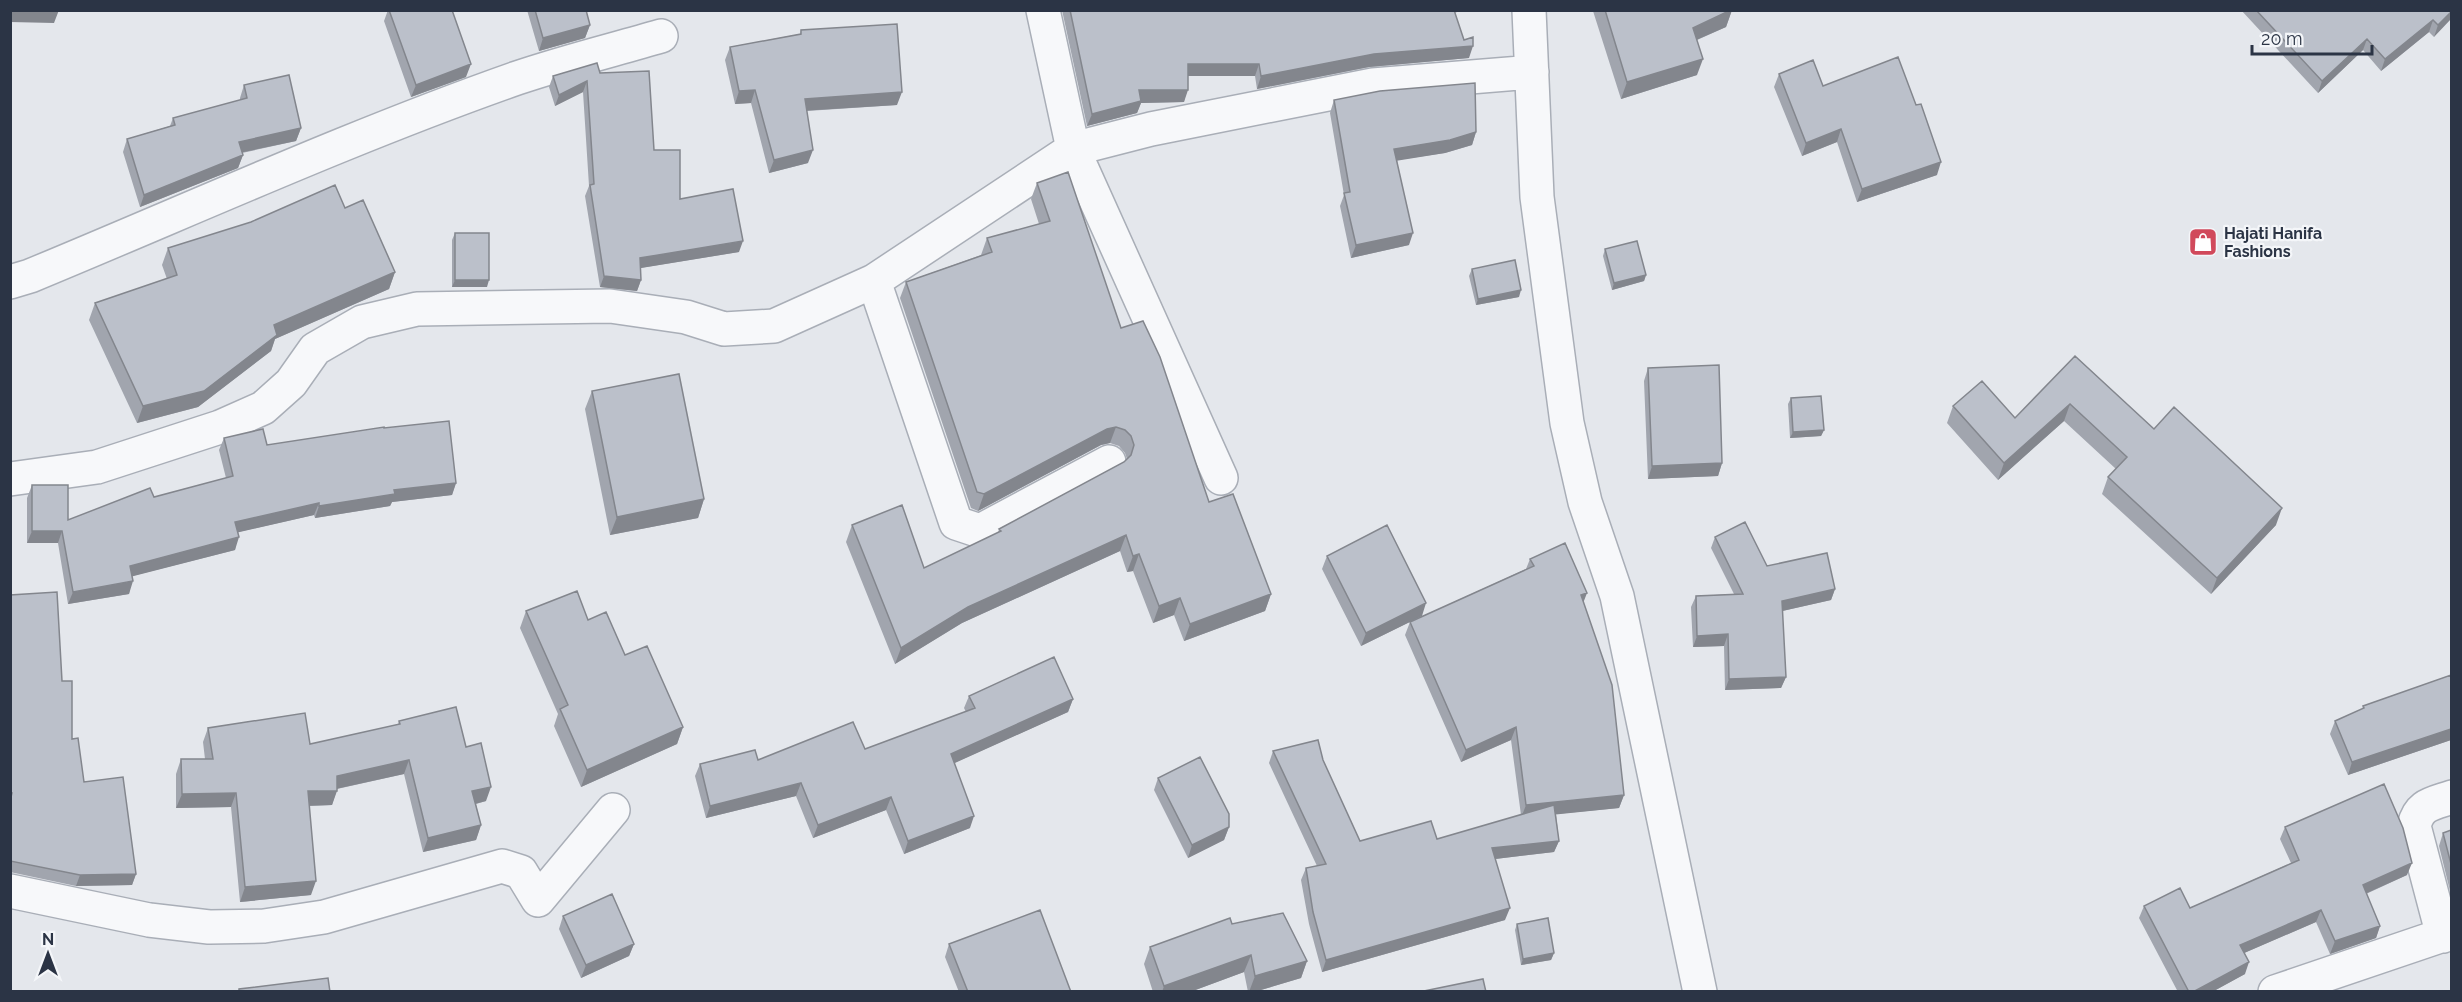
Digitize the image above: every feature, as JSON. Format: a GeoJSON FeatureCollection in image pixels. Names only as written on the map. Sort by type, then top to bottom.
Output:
{"type":"FeatureCollection","features":[{"type":"Feature","properties":{"kind":"street"},"geometry":{"type":"LineString","coordinates":[[1043,10],[1073,149],[1221,478]]}},
{"type":"Feature","properties":{"kind":"street"},"geometry":{"type":"LineString","coordinates":[[1529,10],[1537,197],[1567,423],[1585,502],[1617,596],[1700,992]]}},
{"type":"Feature","properties":{"kind":"street"},"geometry":{"type":"LineString","coordinates":[[10,282],[30,276],[203,205],[352,140],[519,77],[661,36]]}},
{"type":"Feature","properties":{"kind":"street"},"geometry":{"type":"LineString","coordinates":[[10,479],[97,467],[220,427],[263,408],[291,384],[315,350],[362,322],[417,309],[610,306],[686,317],[724,329],[774,326],[874,281],[1073,149],[1151,129],[1373,85],[1532,72]]}},
{"type":"Feature","properties":{"kind":"street"},"geometry":{"type":"LineString","coordinates":[[874,281],[956,523],[980,531],[1109,462]]}},
{"type":"Feature","properties":{"kind":"street"},"geometry":{"type":"LineString","coordinates":[[2275,992],[2447,934],[2414,826],[2417,814],[2423,807],[2451,797]]}},
{"type":"Feature","properties":{"kind":"street"},"geometry":{"type":"LineString","coordinates":[[10,891],[149,920],[209,927],[264,926],[324,917],[501,866],[521,872],[538,900],[613,810]]}},
{"type":"Feature","properties":{"kind":"building"},"geometry":{"type":"Polygon","coordinates":[[[389,10],[452,10],[471,64],[416,85],[389,10]]]}},
{"type":"Feature","properties":{"kind":"building"},"geometry":{"type":"Polygon","coordinates":[[[535,10],[586,10],[590,25],[543,38],[535,10]]]}},
{"type":"Feature","properties":{"kind":"building"},"geometry":{"type":"Polygon","coordinates":[[[1070,10],[1454,10],[1464,40],[1473,37],[1473,46],[1374,54],[1261,76],[1259,64],[1188,64],[1188,90],[1139,90],[1141,101],[1092,114],[1070,10]]]}},
{"type":"Feature","properties":{"kind":"building"},"geometry":{"type":"Polygon","coordinates":[[[1605,10],[1731,10],[1693,28],[1703,59],[1627,82],[1605,10]]]}},
{"type":"Feature","properties":{"kind":"building"},"geometry":{"type":"Polygon","coordinates":[[[2256,10],[2451,10],[2451,12],[2438,25],[2433,20],[2385,59],[2367,39],[2322,81],[2256,10]]]}},
{"type":"Feature","properties":{"kind":"building"},"geometry":{"type":"Polygon","coordinates":[[[897,24],[902,92],[805,99],[813,150],[774,160],[755,90],[739,91],[730,47],[801,34],[801,30],[897,24]]]}},
{"type":"Feature","properties":{"kind":"building"},"geometry":{"type":"Polygon","coordinates":[[[1898,57],[1916,105],[1921,104],[1941,162],[1862,189],[1841,129],[1806,143],[1779,74],[1813,60],[1823,86],[1898,57]]]}},
{"type":"Feature","properties":{"kind":"building"},"geometry":{"type":"Polygon","coordinates":[[[597,63],[600,73],[649,71],[654,150],[680,150],[680,199],[733,189],[743,241],[640,258],[641,280],[604,276],[590,185],[594,184],[587,81],[559,95],[553,76],[597,63]]]}},
{"type":"Feature","properties":{"kind":"building"},"geometry":{"type":"Polygon","coordinates":[[[289,75],[301,128],[239,142],[243,155],[144,195],[127,139],[175,125],[173,118],[247,98],[244,85],[289,75]]]}},
{"type":"Feature","properties":{"kind":"building"},"geometry":{"type":"Polygon","coordinates":[[[1475,83],[1476,132],[1450,140],[1394,149],[1413,233],[1356,245],[1344,193],[1350,192],[1334,100],[1380,91],[1475,83]]]}},
{"type":"Feature","properties":{"kind":"building"},"geometry":{"type":"Polygon","coordinates":[[[1068,172],[1121,328],[1143,321],[1160,357],[1209,502],[1233,494],[1271,594],[1190,624],[1180,598],[1159,606],[1139,554],[1133,556],[1126,535],[968,607],[901,648],[852,525],[902,505],[924,568],[1001,531],[999,529],[1124,462],[1131,455],[1134,445],[1131,436],[1125,430],[1116,427],[1107,429],[984,494],[977,492],[906,282],[992,252],[987,238],[1050,221],[1037,183],[1068,172]]]}},
{"type":"Feature","properties":{"kind":"building"},"geometry":{"type":"Polygon","coordinates":[[[335,185],[345,208],[363,200],[395,272],[274,325],[277,335],[204,391],[143,406],[95,303],[177,275],[168,248],[251,222],[335,185]]]}},
{"type":"Feature","properties":{"kind":"building"},"geometry":{"type":"Polygon","coordinates":[[[455,233],[489,233],[489,280],[455,280],[455,233]]]}},
{"type":"Feature","properties":{"kind":"building"},"geometry":{"type":"Polygon","coordinates":[[[1637,241],[1646,275],[1614,283],[1605,249],[1637,241]]]}},
{"type":"Feature","properties":{"kind":"building"},"geometry":{"type":"Polygon","coordinates":[[[1515,260],[1521,290],[1478,299],[1472,269],[1515,260]]]}},
{"type":"Feature","properties":{"kind":"building"},"geometry":{"type":"Polygon","coordinates":[[[2075,356],[2154,429],[2174,407],[2282,508],[2217,578],[2108,477],[2127,457],[2070,404],[2004,463],[1953,406],[1982,381],[2015,418],[2075,356]]]}},
{"type":"Feature","properties":{"kind":"building"},"geometry":{"type":"Polygon","coordinates":[[[1719,365],[1722,463],[1652,466],[1648,368],[1719,365]]]}},
{"type":"Feature","properties":{"kind":"building"},"geometry":{"type":"Polygon","coordinates":[[[679,374],[704,499],[617,517],[592,391],[679,374]]]}},
{"type":"Feature","properties":{"kind":"building"},"geometry":{"type":"Polygon","coordinates":[[[1821,396],[1824,430],[1793,432],[1791,398],[1821,396]]]}},
{"type":"Feature","properties":{"kind":"building"},"geometry":{"type":"Polygon","coordinates":[[[449,421],[456,483],[394,490],[395,494],[319,506],[319,503],[235,522],[239,537],[130,566],[133,581],[73,592],[62,531],[32,531],[32,485],[68,485],[68,520],[150,488],[154,497],[233,476],[224,438],[263,429],[267,445],[384,427],[449,421]]]}},
{"type":"Feature","properties":{"kind":"building"},"geometry":{"type":"Polygon","coordinates":[[[1745,522],[1767,566],[1827,553],[1835,589],[1782,601],[1786,677],[1729,679],[1728,634],[1697,636],[1696,596],[1743,594],[1715,537],[1745,522]]]}},
{"type":"Feature","properties":{"kind":"building"},"geometry":{"type":"Polygon","coordinates":[[[1387,525],[1426,603],[1366,633],[1327,556],[1387,525]]]}},
{"type":"Feature","properties":{"kind":"building"},"geometry":{"type":"Polygon","coordinates":[[[1565,543],[1587,593],[1581,595],[1612,685],[1624,795],[1526,805],[1516,727],[1466,750],[1410,622],[1534,566],[1530,559],[1565,543]]]}},
{"type":"Feature","properties":{"kind":"building"},"geometry":{"type":"Polygon","coordinates":[[[577,591],[588,620],[606,612],[625,655],[647,646],[683,727],[587,770],[560,709],[568,705],[526,611],[577,591]]]}},
{"type":"Feature","properties":{"kind":"building"},"geometry":{"type":"Polygon","coordinates":[[[57,592],[62,681],[72,681],[72,739],[78,738],[84,782],[123,777],[136,874],[80,875],[10,861],[12,793],[10,793],[10,595],[57,592]]]}},
{"type":"Feature","properties":{"kind":"building"},"geometry":{"type":"Polygon","coordinates":[[[1054,657],[1073,699],[951,754],[974,816],[908,841],[891,797],[818,825],[801,783],[710,806],[700,764],[755,750],[758,760],[853,722],[865,749],[975,708],[969,696],[1054,657]]]}},
{"type":"Feature","properties":{"kind":"building"},"geometry":{"type":"Polygon","coordinates":[[[2451,675],[2451,729],[2352,762],[2335,721],[2364,708],[2363,706],[2451,675]]]}},
{"type":"Feature","properties":{"kind":"building"},"geometry":{"type":"Polygon","coordinates":[[[456,707],[466,747],[481,743],[491,787],[472,791],[481,825],[428,838],[409,760],[337,776],[337,791],[308,791],[316,881],[245,887],[236,793],[182,794],[181,759],[213,759],[208,728],[305,713],[310,744],[400,724],[399,721],[456,707]]]}},
{"type":"Feature","properties":{"kind":"building"},"geometry":{"type":"Polygon","coordinates":[[[1318,740],[1323,760],[1360,841],[1431,821],[1437,839],[1554,805],[1559,841],[1492,848],[1510,908],[1326,960],[1313,912],[1306,868],[1326,864],[1273,751],[1318,740]]]}},
{"type":"Feature","properties":{"kind":"building"},"geometry":{"type":"Polygon","coordinates":[[[1200,757],[1229,814],[1229,827],[1192,845],[1158,778],[1200,757]]]}},
{"type":"Feature","properties":{"kind":"building"},"geometry":{"type":"Polygon","coordinates":[[[2384,784],[2403,828],[2412,863],[2363,885],[2380,926],[2335,941],[2321,910],[2240,945],[2249,962],[2189,992],[2144,906],[2180,888],[2190,908],[2299,860],[2285,827],[2384,784]]]}},
{"type":"Feature","properties":{"kind":"building"},"geometry":{"type":"Polygon","coordinates":[[[2451,830],[2451,864],[2443,833],[2451,830]]]}},
{"type":"Feature","properties":{"kind":"building"},"geometry":{"type":"Polygon","coordinates":[[[612,894],[634,944],[586,965],[563,916],[612,894]]]}},
{"type":"Feature","properties":{"kind":"building"},"geometry":{"type":"Polygon","coordinates":[[[1040,910],[1071,992],[968,992],[949,944],[1040,910]]]}},
{"type":"Feature","properties":{"kind":"building"},"geometry":{"type":"Polygon","coordinates":[[[1283,913],[1307,961],[1255,976],[1251,955],[1164,986],[1150,947],[1230,918],[1232,924],[1283,913]]]}},
{"type":"Feature","properties":{"kind":"building"},"geometry":{"type":"Polygon","coordinates":[[[1548,918],[1554,953],[1523,959],[1517,924],[1548,918]]]}},
{"type":"Feature","properties":{"kind":"building"},"geometry":{"type":"Polygon","coordinates":[[[328,978],[330,992],[239,992],[239,989],[328,978]]]}},
{"type":"Feature","properties":{"kind":"building"},"geometry":{"type":"Polygon","coordinates":[[[1483,979],[1486,992],[1419,992],[1483,979]]]}},
{"type":"Feature","properties":{"kind":"place","name":"Hajati Hanifa Fashions"},"geometry":{"type":"Point","coordinates":[2203,242]}}]}
